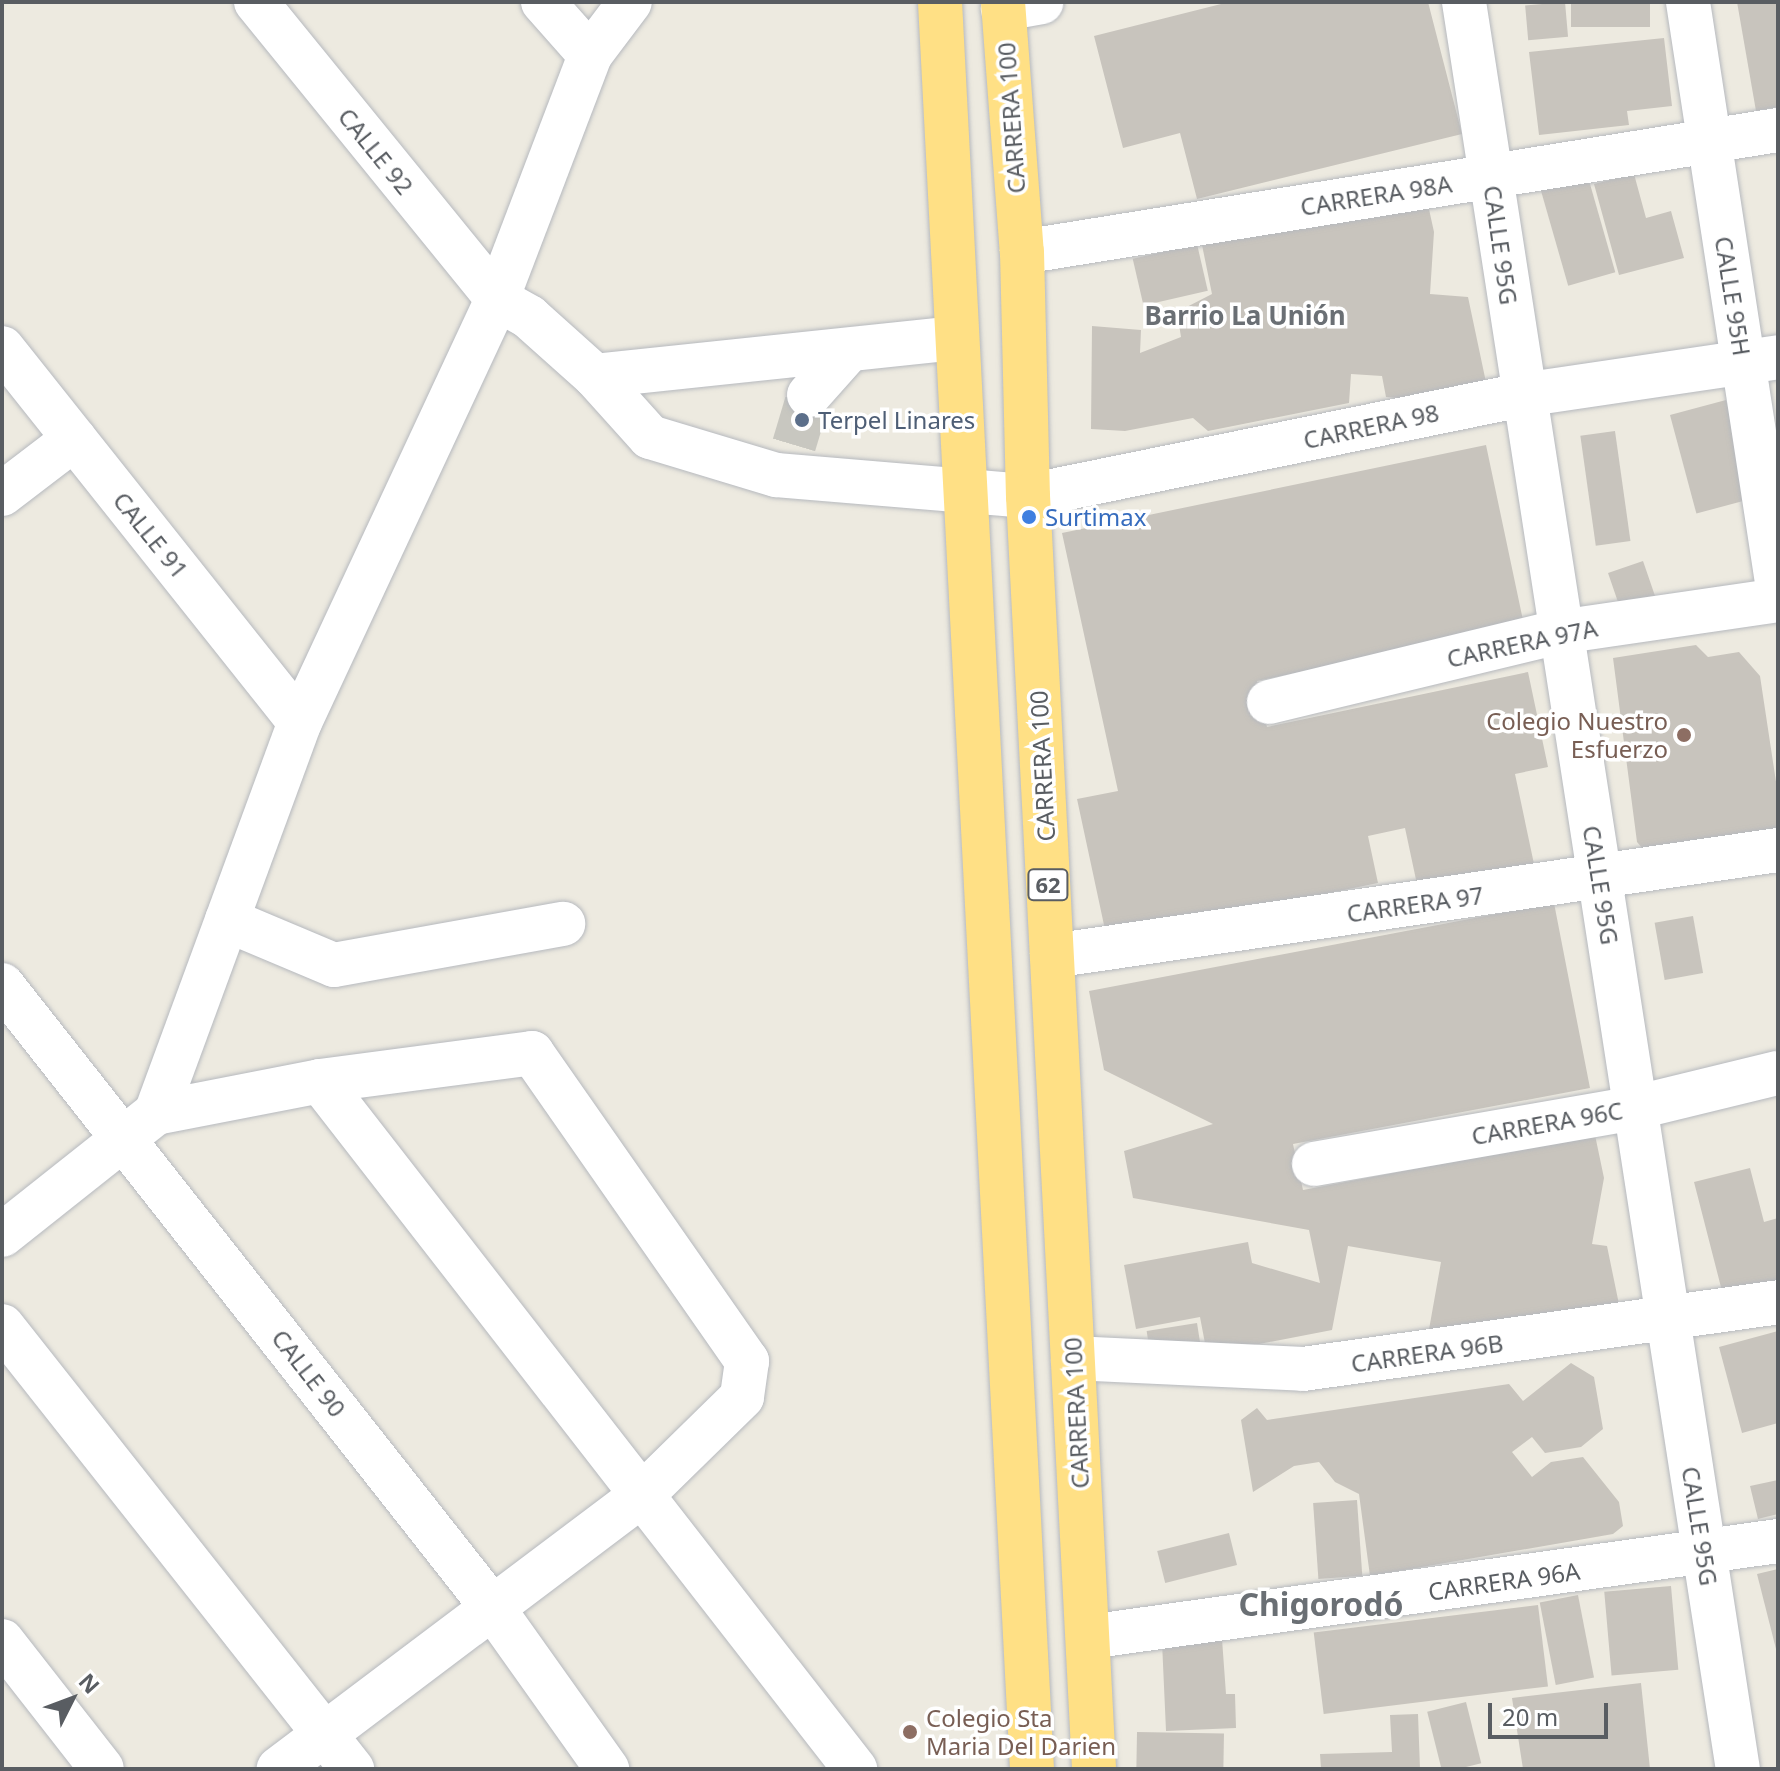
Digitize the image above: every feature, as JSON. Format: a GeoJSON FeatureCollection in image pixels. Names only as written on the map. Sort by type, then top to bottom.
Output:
{"type":"FeatureCollection","features":[{"type":"Feature","properties":{"kind":"highway"},"geometry":{"type":"LineString","coordinates":[[940,2],[1032,1769]]}},
{"type":"Feature","properties":{"kind":"highway","name":"CARRERA 100"},"geometry":{"type":"LineString","coordinates":[[1016,4],[1028,496],[1094,1769]]}},
{"type":"Feature","properties":{"kind":"street","name":"CALLE 92"},"geometry":{"type":"LineString","coordinates":[[256,2],[497,299]]}},
{"type":"Feature","properties":{"kind":"street"},"geometry":{"type":"LineString","coordinates":[[543,2],[590,55]]}},
{"type":"Feature","properties":{"kind":"street"},"geometry":{"type":"LineString","coordinates":[[141,1126],[227,920],[300,722],[497,299],[590,55],[630,2]]}},
{"type":"Feature","properties":{"kind":"street","name":"CALLE 95G"},"geometry":{"type":"LineString","coordinates":[[1464,2],[1522,395],[1601,877],[1634,1108],[1738,1769]]}},
{"type":"Feature","properties":{"kind":"street","name":"CALLE 95H"},"geometry":{"type":"LineString","coordinates":[[1688,2],[1710,141],[1761,359],[1778,589]]}},
{"type":"Feature","properties":{"kind":"street","name":"CARRERA 98A"},"geometry":{"type":"LineString","coordinates":[[1022,252],[1778,130]]}},
{"type":"Feature","properties":{"kind":"street","name":"CARRERA 98"},"geometry":{"type":"LineString","coordinates":[[497,299],[529,317],[595,376],[650,437],[966,495],[1028,496],[1522,395],[1761,359]]}},
{"type":"Feature","properties":{"kind":"street"},"geometry":{"type":"LineString","coordinates":[[595,376],[957,338]]}},
{"type":"Feature","properties":{"kind":"street","name":"CALLE 91"},"geometry":{"type":"LineString","coordinates":[[2,348],[300,722]]}},
{"type":"Feature","properties":{"kind":"street"},"geometry":{"type":"LineString","coordinates":[[809,395],[849,350]]}},
{"type":"Feature","properties":{"kind":"street"},"geometry":{"type":"LineString","coordinates":[[2,494],[74,439]]}},
{"type":"Feature","properties":{"kind":"street","name":"CARRERA 97A"},"geometry":{"type":"LineString","coordinates":[[1269,702],[1559,632],[1778,600]]}},
{"type":"Feature","properties":{"kind":"street","name":"CARRERA 97"},"geometry":{"type":"LineString","coordinates":[[1052,956],[1778,850]]}},
{"type":"Feature","properties":{"kind":"street"},"geometry":{"type":"LineString","coordinates":[[227,920],[334,965],[563,924]]}},
{"type":"Feature","properties":{"kind":"street","name":"CALLE 90"},"geometry":{"type":"LineString","coordinates":[[2,985],[141,1126],[607,1769]]}},
{"type":"Feature","properties":{"kind":"street"},"geometry":{"type":"LineString","coordinates":[[2,1235],[141,1126],[320,1081],[532,1053],[747,1361],[742,1397],[642,1495],[279,1769]]}},
{"type":"Feature","properties":{"kind":"street","name":"CARRERA 96C"},"geometry":{"type":"LineString","coordinates":[[1314,1164],[1634,1108],[1778,1073]]}},
{"type":"Feature","properties":{"kind":"street"},"geometry":{"type":"LineString","coordinates":[[320,1081],[855,1769]]}},
{"type":"Feature","properties":{"kind":"street","name":"CARRERA 96B"},"geometry":{"type":"LineString","coordinates":[[1073,1358],[1303,1369],[1778,1302]]}},
{"type":"Feature","properties":{"kind":"street"},"geometry":{"type":"LineString","coordinates":[[2,1326],[352,1769]]}},
{"type":"Feature","properties":{"kind":"street","name":"CARRERA 96A"},"geometry":{"type":"LineString","coordinates":[[1088,1637],[1778,1541]]}},
{"type":"Feature","properties":{"kind":"street"},"geometry":{"type":"LineString","coordinates":[[2,1641],[102,1769]]}},
{"type":"Feature","properties":{"kind":"building"},"geometry":{"type":"Polygon","coordinates":[[[1229,2],[1428,2],[1462,134],[1197,199],[1180,133],[1123,148],[1094,36],[1229,2]]]}},
{"type":"Feature","properties":{"kind":"building"},"geometry":{"type":"Polygon","coordinates":[[[1565,2],[1568,37],[1528,40],[1525,5],[1565,2]]]}},
{"type":"Feature","properties":{"kind":"building"},"geometry":{"type":"Polygon","coordinates":[[[1571,2],[1650,2],[1650,27],[1571,27],[1571,2]]]}},
{"type":"Feature","properties":{"kind":"building"},"geometry":{"type":"Polygon","coordinates":[[[1737,2],[1778,2],[1778,107],[1756,111],[1737,2]]]}},
{"type":"Feature","properties":{"kind":"building"},"geometry":{"type":"Polygon","coordinates":[[[1664,38],[1672,106],[1627,111],[1629,125],[1539,135],[1529,52],[1664,38]]]}},
{"type":"Feature","properties":{"kind":"building"},"geometry":{"type":"Polygon","coordinates":[[[1634,174],[1646,218],[1671,211],[1684,258],[1619,275],[1594,184],[1634,174]]]}},
{"type":"Feature","properties":{"kind":"building"},"geometry":{"type":"Polygon","coordinates":[[[1588,177],[1615,272],[1568,286],[1541,191],[1588,177]]]}},
{"type":"Feature","properties":{"kind":"building"},"geometry":{"type":"Polygon","coordinates":[[[1427,200],[1434,232],[1430,294],[1468,297],[1487,387],[1424,400],[1386,397],[1382,376],[1351,374],[1349,403],[1208,431],[1193,418],[1125,431],[1091,429],[1092,326],[1141,330],[1140,353],[1181,337],[1177,312],[1212,294],[1202,245],[1427,200]]]}},
{"type":"Feature","properties":{"kind":"building"},"geometry":{"type":"Polygon","coordinates":[[[1197,244],[1208,291],[1143,306],[1133,259],[1197,244]]]}},
{"type":"Feature","properties":{"kind":"building"},"geometry":{"type":"Polygon","coordinates":[[[1726,400],[1752,499],[1696,514],[1670,415],[1726,400]]]}},
{"type":"Feature","properties":{"kind":"building"},"geometry":{"type":"Polygon","coordinates":[[[1615,431],[1630,541],[1596,546],[1580,436],[1615,431]]]}},
{"type":"Feature","properties":{"kind":"building"},"geometry":{"type":"Polygon","coordinates":[[[1486,445],[1524,625],[1257,681],[1267,727],[1528,672],[1548,767],[1515,774],[1534,864],[1418,889],[1405,828],[1368,836],[1378,883],[1107,939],[1077,799],[1118,791],[1062,533],[1486,445]]]}},
{"type":"Feature","properties":{"kind":"building"},"geometry":{"type":"Polygon","coordinates":[[[1643,561],[1659,608],[1624,620],[1608,573],[1643,561]]]}},
{"type":"Feature","properties":{"kind":"building"},"geometry":{"type":"Polygon","coordinates":[[[1696,645],[1708,657],[1739,652],[1760,676],[1778,795],[1778,835],[1644,850],[1637,842],[1613,658],[1696,645]]]}},
{"type":"Feature","properties":{"kind":"building"},"geometry":{"type":"Polygon","coordinates":[[[1554,903],[1590,1088],[1293,1144],[1303,1190],[1595,1135],[1604,1178],[1592,1244],[1607,1246],[1621,1314],[1425,1352],[1441,1262],[1348,1246],[1332,1330],[1207,1354],[1200,1317],[1136,1329],[1124,1265],[1248,1242],[1252,1263],[1320,1283],[1309,1230],[1133,1198],[1124,1151],[1213,1124],[1104,1070],[1089,991],[1554,903]]]}},
{"type":"Feature","properties":{"kind":"building"},"geometry":{"type":"Polygon","coordinates":[[[1693,916],[1703,973],[1665,980],[1655,923],[1693,916]]]}},
{"type":"Feature","properties":{"kind":"building"},"geometry":{"type":"Polygon","coordinates":[[[1750,1168],[1764,1222],[1778,1218],[1778,1281],[1723,1295],[1694,1182],[1750,1168]]]}},
{"type":"Feature","properties":{"kind":"building"},"geometry":{"type":"Polygon","coordinates":[[[1197,1323],[1201,1348],[1151,1356],[1147,1331],[1197,1323]]]}},
{"type":"Feature","properties":{"kind":"building"},"geometry":{"type":"Polygon","coordinates":[[[1778,1331],[1778,1423],[1742,1433],[1719,1347],[1778,1331]]]}},
{"type":"Feature","properties":{"kind":"building"},"geometry":{"type":"Polygon","coordinates":[[[1571,1363],[1594,1377],[1603,1429],[1581,1447],[1545,1453],[1532,1437],[1512,1452],[1532,1477],[1551,1462],[1583,1457],[1619,1502],[1623,1526],[1613,1534],[1370,1576],[1359,1494],[1335,1482],[1319,1462],[1294,1466],[1253,1492],[1241,1420],[1257,1408],[1267,1420],[1509,1384],[1523,1401],[1571,1363]]]}},
{"type":"Feature","properties":{"kind":"building"},"geometry":{"type":"Polygon","coordinates":[[[1778,1480],[1778,1514],[1758,1519],[1750,1486],[1778,1480]]]}},
{"type":"Feature","properties":{"kind":"building"},"geometry":{"type":"Polygon","coordinates":[[[1357,1500],[1362,1576],[1318,1579],[1313,1503],[1357,1500]]]}},
{"type":"Feature","properties":{"kind":"building"},"geometry":{"type":"Polygon","coordinates":[[[1229,1533],[1237,1565],[1165,1583],[1157,1551],[1229,1533]]]}},
{"type":"Feature","properties":{"kind":"building"},"geometry":{"type":"Polygon","coordinates":[[[1778,1569],[1778,1653],[1777,1653],[1757,1574],[1778,1569]]]}},
{"type":"Feature","properties":{"kind":"building"},"geometry":{"type":"Polygon","coordinates":[[[1671,1586],[1678,1670],[1612,1676],[1604,1592],[1671,1586]]]}},
{"type":"Feature","properties":{"kind":"building"},"geometry":{"type":"Polygon","coordinates":[[[1578,1595],[1594,1677],[1556,1685],[1540,1602],[1578,1595]]]}},
{"type":"Feature","properties":{"kind":"building"},"geometry":{"type":"Polygon","coordinates":[[[1538,1605],[1548,1686],[1324,1714],[1314,1633],[1538,1605]]]}},
{"type":"Feature","properties":{"kind":"building"},"geometry":{"type":"Polygon","coordinates":[[[1222,1639],[1226,1694],[1235,1694],[1236,1728],[1166,1731],[1162,1642],[1222,1639]]]}},
{"type":"Feature","properties":{"kind":"building"},"geometry":{"type":"Polygon","coordinates":[[[1641,1683],[1650,1769],[1523,1769],[1512,1698],[1641,1683]]]}},
{"type":"Feature","properties":{"kind":"building"},"geometry":{"type":"Polygon","coordinates":[[[1466,1702],[1481,1763],[1441,1769],[1427,1712],[1466,1702]]]}},
{"type":"Feature","properties":{"kind":"building"},"geometry":{"type":"Polygon","coordinates":[[[1418,1714],[1420,1769],[1321,1769],[1320,1754],[1392,1752],[1390,1715],[1418,1714]]]}},
{"type":"Feature","properties":{"kind":"building"},"geometry":{"type":"Polygon","coordinates":[[[1137,1732],[1224,1734],[1223,1769],[1136,1769],[1137,1732]]]}},
{"type":"Feature","properties":{"kind":"tunnel"},"geometry":{"type":"LineString","coordinates":[[794,445],[809,395]]}},
{"type":"Feature","properties":{"kind":"place","name":"Terpel Linares"},"geometry":{"type":"Point","coordinates":[802,420]}},
{"type":"Feature","properties":{"kind":"place","name":"Surtimax"},"geometry":{"type":"Point","coordinates":[1029,517]}},
{"type":"Feature","properties":{"kind":"place","name":"Colegio Nuestro Esfuerzo"},"geometry":{"type":"Point","coordinates":[1684,735]}},
{"type":"Feature","properties":{"kind":"place","name":"Colegio Sta Maria Del Darien"},"geometry":{"type":"Point","coordinates":[910,1732]}},
{"type":"Feature","properties":{"kind":"district","name":"Barrio La Unión"},"geometry":{"type":"Point","coordinates":[1245,316]}},
{"type":"Feature","properties":{"kind":"district","name":"Chigorodó"},"geometry":{"type":"Point","coordinates":[1321,1604]}}]}
